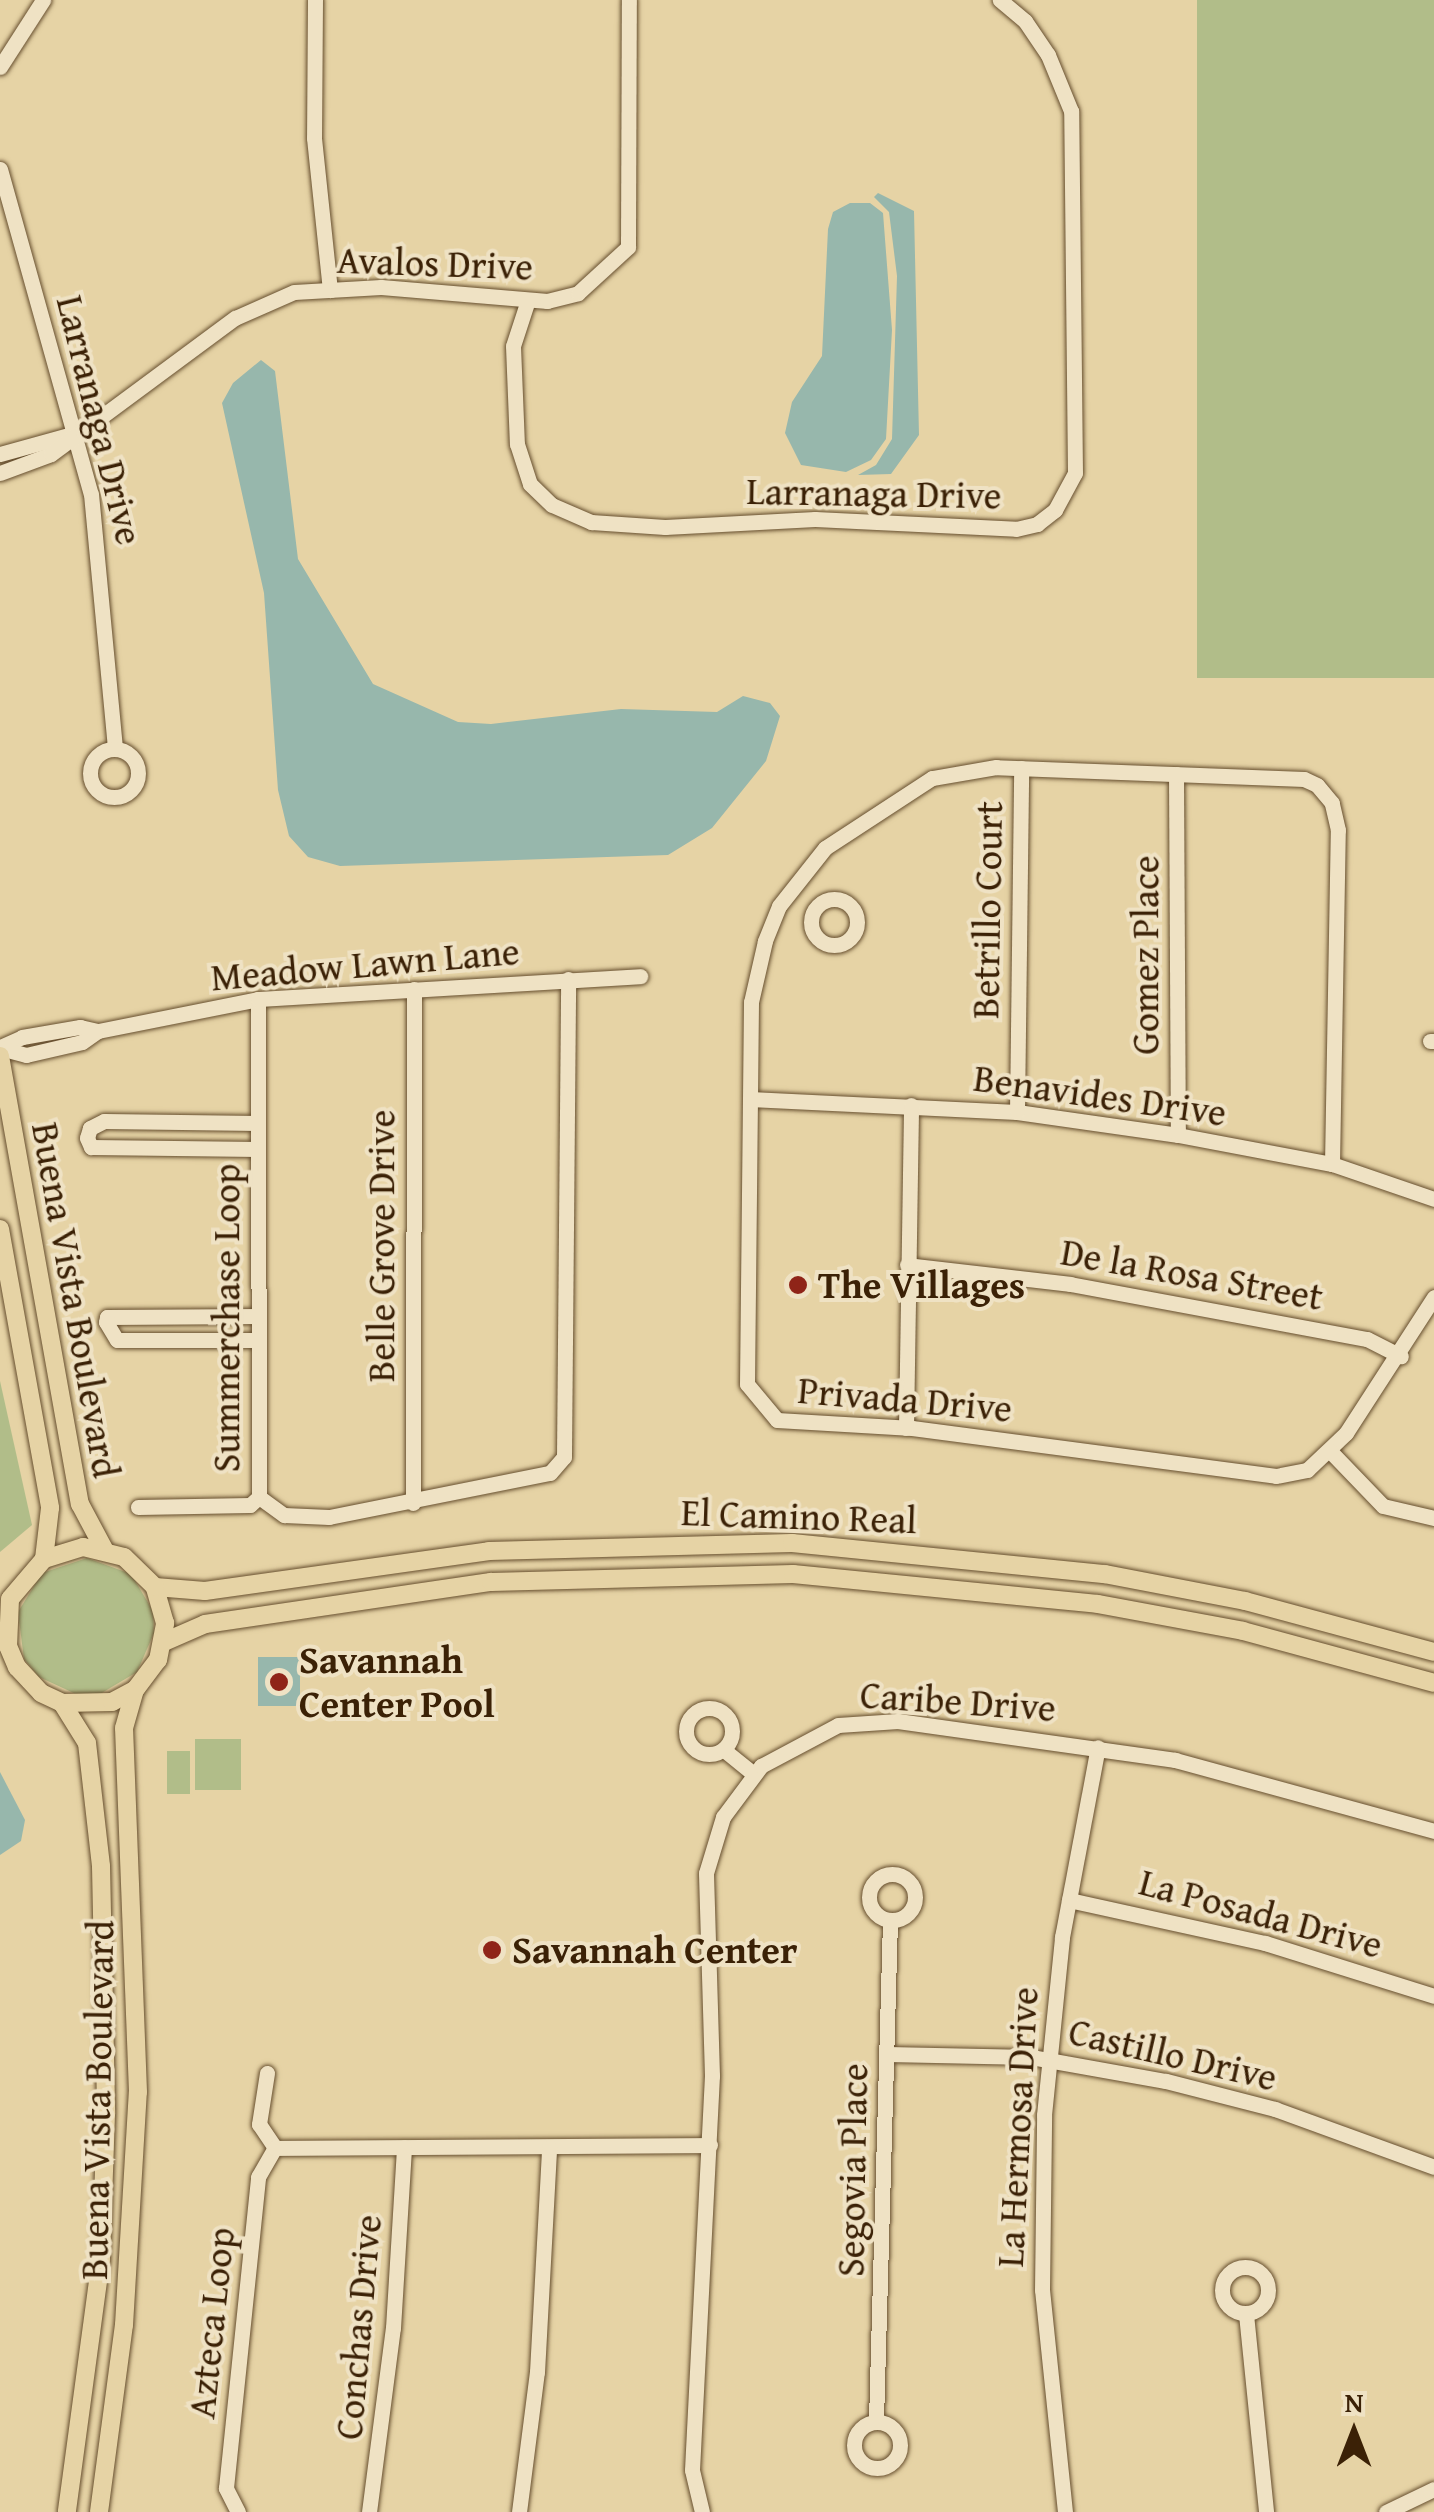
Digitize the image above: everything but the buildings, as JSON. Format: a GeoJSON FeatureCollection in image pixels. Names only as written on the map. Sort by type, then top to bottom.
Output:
{"type":"FeatureCollection","features":[{"type":"Feature","properties":{"kind":"main road","name":"Buena Vista Boulevard"},"geometry":{"type":"LineString","coordinates":[[0,1050],[80,1504],[104,1550]]}},
{"type":"Feature","properties":{"kind":"main road","name":"Buena Vista Boulevard"},"geometry":{"type":"LineString","coordinates":[[0,1230],[50,1508],[44,1559]]}},
{"type":"Feature","properties":{"kind":"main road","name":"El Camino Real"},"geometry":{"type":"LineString","coordinates":[[155,1587],[205,1592],[489,1552],[694,1542],[896,1550],[1175,1588],[1434,1652]]}},
{"type":"Feature","properties":{"kind":"main road"},"geometry":{"type":"LineString","coordinates":[[73,1549],[104,1550],[142,1570],[155,1587],[164,1642],[135,1690],[112,1702],[62,1703],[42,1694],[8,1665],[5,1604],[44,1559],[73,1549]]}},
{"type":"Feature","properties":{"kind":"main road"},"geometry":{"type":"LineString","coordinates":[[361,1567],[366,1598]]}},
{"type":"Feature","properties":{"kind":"main road","name":"El Camino Real"},"geometry":{"type":"LineString","coordinates":[[164,1642],[205,1624],[491,1582],[694,1573],[894,1579],[1064,1598],[1243,1631],[1434,1683]]}},
{"type":"Feature","properties":{"kind":"main road","name":"Buena Vista Boulevard"},"geometry":{"type":"LineString","coordinates":[[99,2512],[124,2325],[138,2092],[133,1865],[124,1728],[135,1690]]}},
{"type":"Feature","properties":{"kind":"main road","name":"Buena Vista Boulevard"},"geometry":{"type":"LineString","coordinates":[[62,1703],[86,1743],[102,1866],[101,2259],[67,2512]]}},
{"type":"Feature","properties":{"kind":"main road"},"geometry":{"type":"LineString","coordinates":[[102,1866],[133,1865]]}},
{"type":"Feature","properties":{"kind":"street"},"geometry":{"type":"LineString","coordinates":[[315,0],[314,138],[330,290]]}},
{"type":"Feature","properties":{"kind":"street","name":"Avalos Drive"},"geometry":{"type":"LineString","coordinates":[[0,474],[51,454],[235,318],[294,292],[381,286],[528,300],[578,293],[628,247],[629,0]]}},
{"type":"Feature","properties":{"kind":"street","name":"Larranaga Drive"},"geometry":{"type":"LineString","coordinates":[[528,300],[513,346],[516,444],[530,484],[552,504],[591,522],[665,527],[814,519],[1016,529],[1037,524],[1055,510],[1074,473],[1071,111],[1048,55],[1018,15],[1000,0]]}},
{"type":"Feature","properties":{"kind":"street"},"geometry":{"type":"LineString","coordinates":[[1018,15],[1028,0]]}},
{"type":"Feature","properties":{"kind":"street"},"geometry":{"type":"LineString","coordinates":[[0,67],[39,1]]}},
{"type":"Feature","properties":{"kind":"street","name":"Larranaga Drive"},"geometry":{"type":"LineString","coordinates":[[0,170],[76,433],[103,566],[115,750]]}},
{"type":"Feature","properties":{"kind":"street","name":"Avalos Drive"},"geometry":{"type":"LineString","coordinates":[[0,454],[76,433]]}},
{"type":"Feature","properties":{"kind":"street","name":"Privada Drive"},"geometry":{"type":"LineString","coordinates":[[1332,1164],[1336,815],[1326,794],[1304,778],[1021,768],[932,778],[825,848],[779,906],[755,979],[750,1098],[752,1396],[777,1420],[906,1428],[1276,1476],[1308,1470],[1330,1451],[1400,1356],[1434,1297]]}},
{"type":"Feature","properties":{"kind":"street","name":"Betrillo Court"},"geometry":{"type":"LineString","coordinates":[[1017,1112],[1021,768]]}},
{"type":"Feature","properties":{"kind":"street","name":"Gomez Place"},"geometry":{"type":"LineString","coordinates":[[1176,774],[1178,1135]]}},
{"type":"Feature","properties":{"kind":"street"},"geometry":{"type":"LineString","coordinates":[[797,884],[818,904]]}},
{"type":"Feature","properties":{"kind":"street","name":"Meadow Lawn Lane"},"geometry":{"type":"LineString","coordinates":[[0,1050],[22,1037],[98,1031],[258,999],[640,976]]}},
{"type":"Feature","properties":{"kind":"street","name":"Summerchase Loop"},"geometry":{"type":"LineString","coordinates":[[258,999],[259,1498],[284,1515],[306,1517],[413,1503],[550,1473],[567,1446],[568,979]]}},
{"type":"Feature","properties":{"kind":"street","name":"Belle Grove Drive"},"geometry":{"type":"LineString","coordinates":[[413,1503],[414,989]]}},
{"type":"Feature","properties":{"kind":"street","name":"Benavides Drive"},"geometry":{"type":"LineString","coordinates":[[750,1098],[1017,1112],[1178,1135],[1332,1164],[1434,1199]]}},
{"type":"Feature","properties":{"kind":"street"},"geometry":{"type":"LineString","coordinates":[[906,1428],[911,1105]]}},
{"type":"Feature","properties":{"kind":"street"},"geometry":{"type":"LineString","coordinates":[[258,1123],[104,1121],[90,1128],[87,1138],[91,1148],[258,1150]]}},
{"type":"Feature","properties":{"kind":"street","name":"De la Rosa Street"},"geometry":{"type":"LineString","coordinates":[[907,1265],[1070,1284],[1367,1339],[1400,1356]]}},
{"type":"Feature","properties":{"kind":"street"},"geometry":{"type":"LineString","coordinates":[[259,1316],[107,1317],[106,1322],[117,1340],[259,1340]]}},
{"type":"Feature","properties":{"kind":"street"},"geometry":{"type":"LineString","coordinates":[[1330,1451],[1383,1506],[1434,1518]]}},
{"type":"Feature","properties":{"kind":"street"},"geometry":{"type":"LineString","coordinates":[[138,1508],[250,1505],[259,1498]]}},
{"type":"Feature","properties":{"kind":"street","name":"Caribe Drive"},"geometry":{"type":"LineString","coordinates":[[702,2512],[692,2470],[710,2144],[706,1873],[723,1817],[754,1774],[811,1734],[864,1721],[1098,1746],[1224,1772],[1434,1831]]}},
{"type":"Feature","properties":{"kind":"street","name":"La Hermosa Drive"},"geometry":{"type":"LineString","coordinates":[[1065,2512],[1042,2290],[1048,2059],[1069,1900],[1098,1746]]}},
{"type":"Feature","properties":{"kind":"street"},"geometry":{"type":"LineString","coordinates":[[724,1750],[754,1774]]}},
{"type":"Feature","properties":{"kind":"street","name":"La Posada Drive"},"geometry":{"type":"LineString","coordinates":[[1069,1900],[1296,1952],[1434,1996]]}},
{"type":"Feature","properties":{"kind":"street","name":"Segovia Place"},"geometry":{"type":"LineString","coordinates":[[876,2421],[890,1921]]}},
{"type":"Feature","properties":{"kind":"street","name":"Castillo Drive"},"geometry":{"type":"LineString","coordinates":[[888,2054],[1048,2059],[1275,2109],[1434,2167]]}},
{"type":"Feature","properties":{"kind":"street"},"geometry":{"type":"LineString","coordinates":[[267,2073],[260,2124],[274,2148],[710,2144]]}},
{"type":"Feature","properties":{"kind":"street"},"geometry":{"type":"LineString","coordinates":[[519,2512],[537,2372],[549,2146]]}},
{"type":"Feature","properties":{"kind":"street","name":"Conchas Drive"},"geometry":{"type":"LineString","coordinates":[[370,2512],[393,2328],[404,2147]]}},
{"type":"Feature","properties":{"kind":"street","name":"Azteca Loop"},"geometry":{"type":"LineString","coordinates":[[233,2510],[226,2488],[258,2177],[274,2148]]}},
{"type":"Feature","properties":{"kind":"street"},"geometry":{"type":"LineString","coordinates":[[1246,2314],[1266,2512]]}},
{"type":"Feature","properties":{"kind":"street"},"geometry":{"type":"LineString","coordinates":[[1386,2512],[1434,2489]]}},
{"type":"Feature","properties":{"kind":"green space"},"geometry":{"type":"Polygon","coordinates":[[[1197,0],[1434,0],[1434,678],[1197,678],[1197,0]]]}},
{"type":"Feature","properties":{"kind":"green space"},"geometry":{"type":"Polygon","coordinates":[[[0,1381],[32,1525],[0,1552],[0,1381]]]}},
{"type":"Feature","properties":{"kind":"green space"},"geometry":{"type":"Polygon","coordinates":[[[87,1558],[131,1574],[153,1611],[154,1633],[137,1672],[100,1694],[78,1695],[39,1677],[24,1659],[18,1612],[42,1573],[87,1558]]]}},
{"type":"Feature","properties":{"kind":"green space"},"geometry":{"type":"Polygon","coordinates":[[[195,1739],[241,1739],[241,1790],[195,1790],[195,1739]]]}},
{"type":"Feature","properties":{"kind":"green space"},"geometry":{"type":"Polygon","coordinates":[[[167,1751],[190,1751],[190,1794],[167,1794],[167,1751]]]}},
{"type":"Feature","properties":{"kind":"water"},"geometry":{"type":"Polygon","coordinates":[[[878,193],[914,211],[919,435],[891,474],[858,475],[876,465],[892,439],[897,276],[889,212],[874,197],[878,193]]]}},
{"type":"Feature","properties":{"kind":"water"},"geometry":{"type":"Polygon","coordinates":[[[850,203],[870,203],[883,213],[892,330],[886,439],[871,460],[846,472],[801,465],[785,433],[792,402],[822,356],[828,229],[833,212],[850,203]]]}},
{"type":"Feature","properties":{"kind":"water"},"geometry":{"type":"Polygon","coordinates":[[[261,360],[275,371],[298,559],[373,684],[458,722],[491,724],[621,709],[717,712],[743,696],[770,703],[780,716],[766,761],[712,828],[668,855],[340,866],[308,857],[289,836],[278,790],[264,593],[222,403],[233,383],[261,360]]]}},
{"type":"Feature","properties":{"kind":"water","name":"Savannah Center Pool"},"geometry":{"type":"Polygon","coordinates":[[[258,1657],[300,1657],[300,1706],[258,1706],[258,1657]]]}},
{"type":"Feature","properties":{"kind":"water"},"geometry":{"type":"Polygon","coordinates":[[[0,1772],[25,1820],[21,1841],[0,1855],[0,1772]]]}},
{"type":"Feature","properties":{"kind":"place","name":"The Villages"},"geometry":{"type":"Point","coordinates":[798,1285]}},
{"type":"Feature","properties":{"kind":"place","name":"Savannah Center Pool"},"geometry":{"type":"Point","coordinates":[279,1682]}},
{"type":"Feature","properties":{"kind":"place","name":"Savannah Center"},"geometry":{"type":"Point","coordinates":[492,1950]}}]}
